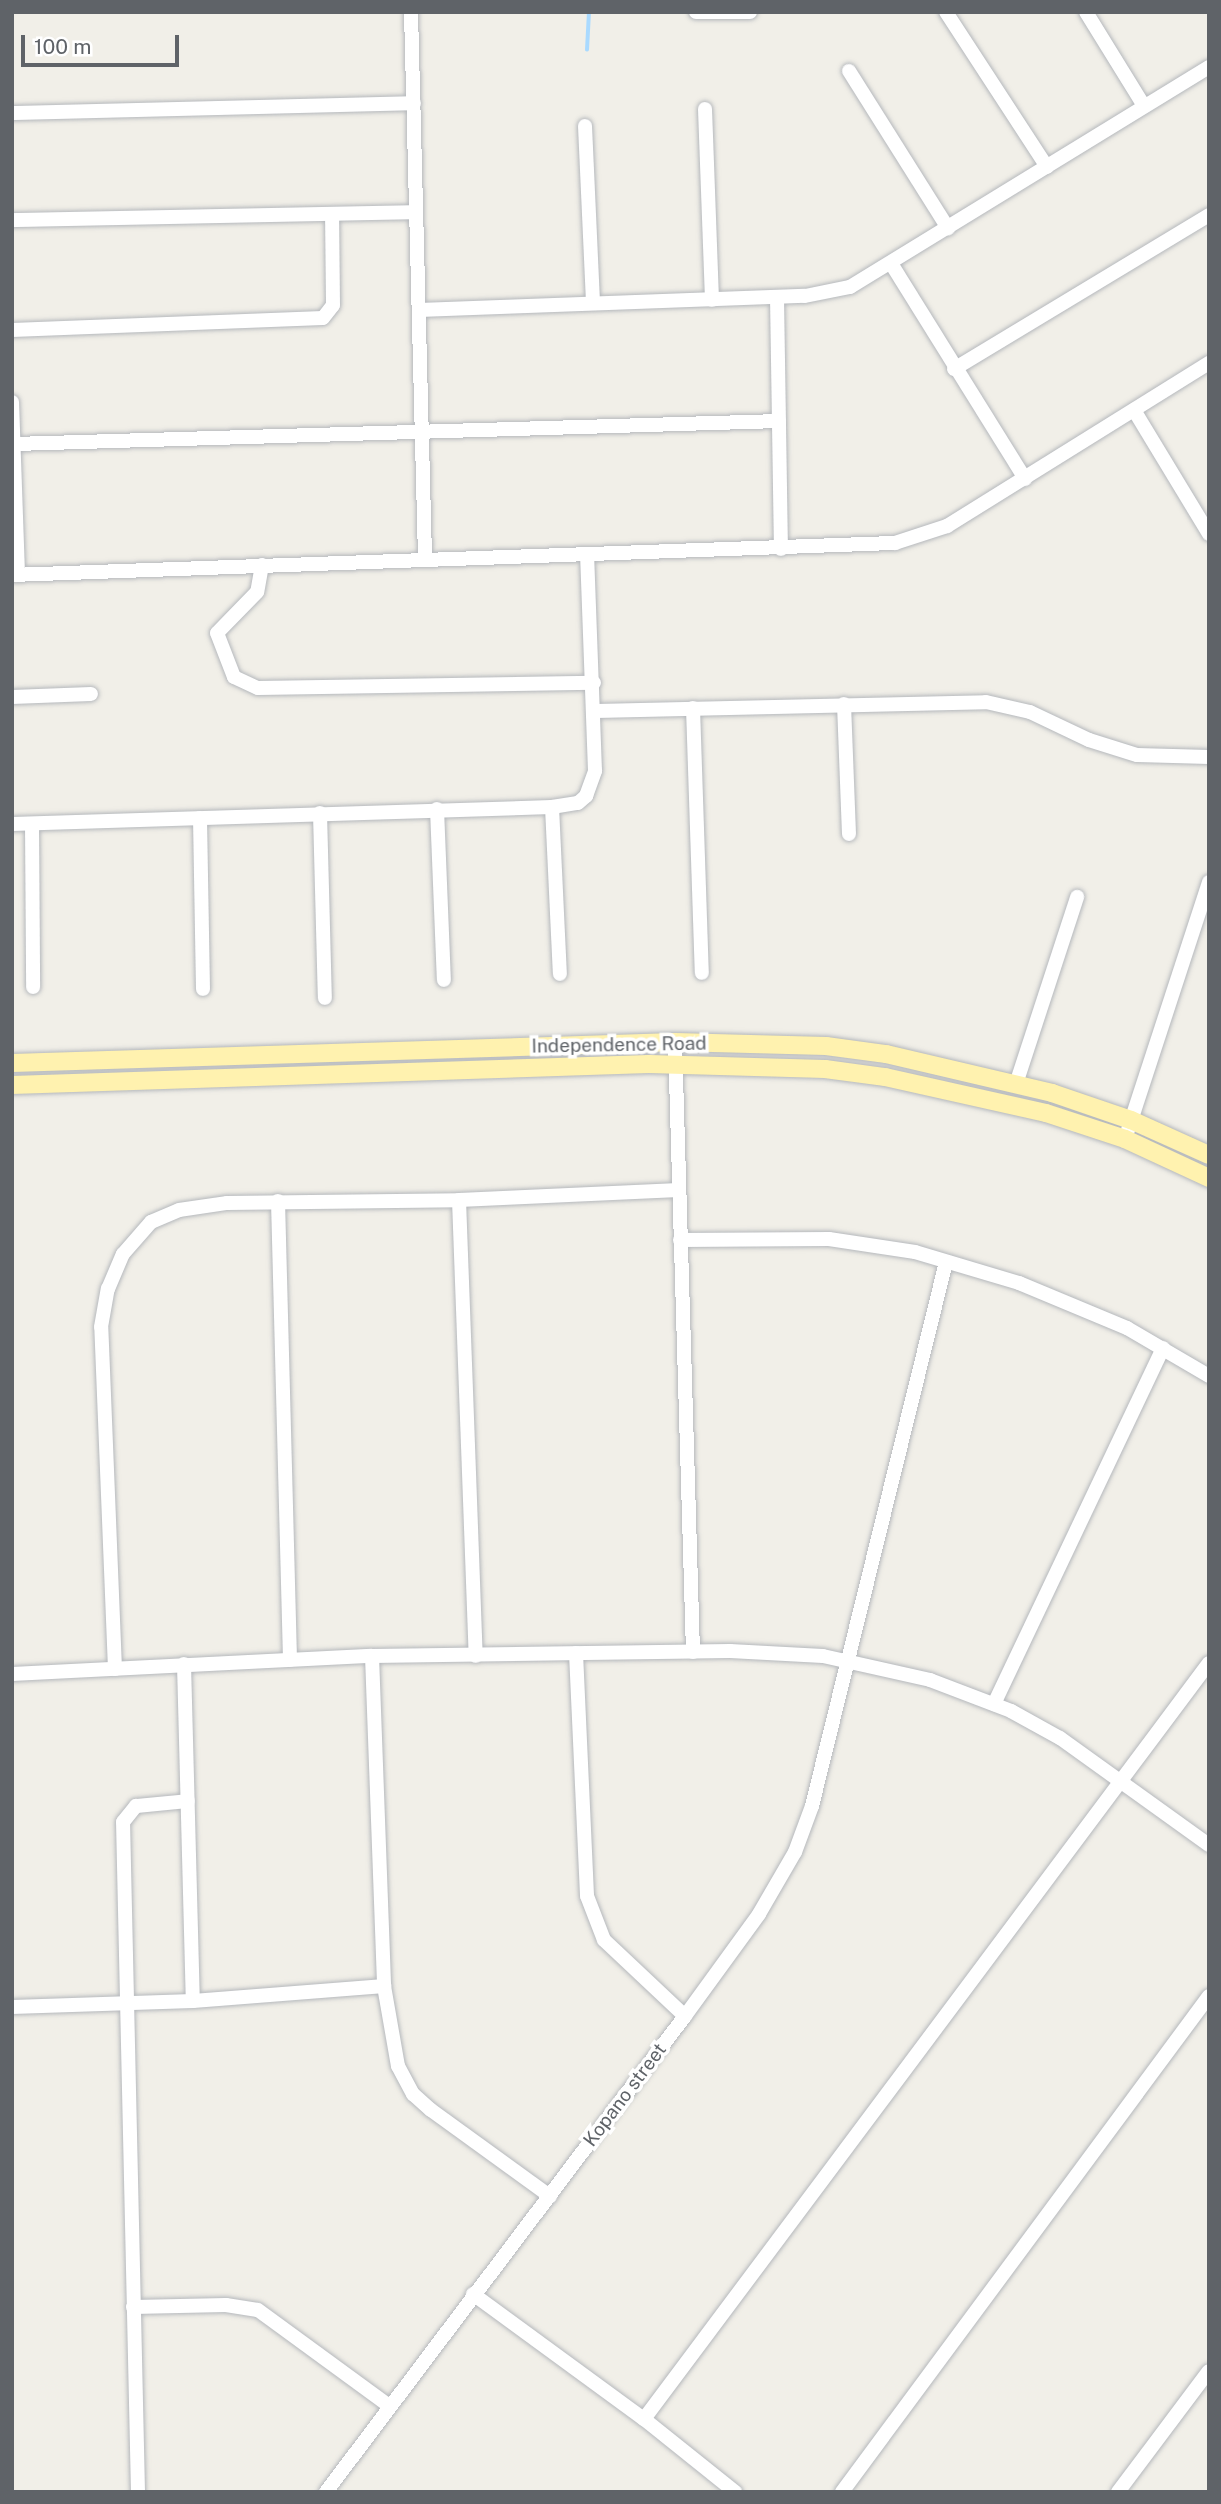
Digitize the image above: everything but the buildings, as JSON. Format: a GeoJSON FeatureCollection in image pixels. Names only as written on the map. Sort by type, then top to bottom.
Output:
{"type":"FeatureCollection","features":[{"type":"Feature","properties":{"kind":"main road","name":"Independence Road"},"geometry":{"type":"LineString","coordinates":[[12,1063],[675,1042],[827,1046],[886,1054],[1016,1084],[1131,1120],[1209,1155]]}},
{"type":"Feature","properties":{"kind":"main road","name":"Independence Road"},"geometry":{"type":"LineString","coordinates":[[12,1085],[676,1065],[825,1069],[885,1077],[1046,1113],[1125,1139],[1209,1178]]}},
{"type":"Feature","properties":{"kind":"street"},"geometry":{"type":"LineString","coordinates":[[411,12],[425,559]]}},
{"type":"Feature","properties":{"kind":"street"},"geometry":{"type":"LineString","coordinates":[[696,12],[750,12]]}},
{"type":"Feature","properties":{"kind":"street"},"geometry":{"type":"LineString","coordinates":[[946,12],[1046,167]]}},
{"type":"Feature","properties":{"kind":"street"},"geometry":{"type":"LineString","coordinates":[[1086,12],[1144,106]]}},
{"type":"Feature","properties":{"kind":"street"},"geometry":{"type":"LineString","coordinates":[[419,310],[712,300],[827,293],[892,265],[1209,67]]}},
{"type":"Feature","properties":{"kind":"street"},"geometry":{"type":"LineString","coordinates":[[849,71],[948,228]]}},
{"type":"Feature","properties":{"kind":"street"},"geometry":{"type":"LineString","coordinates":[[12,113],[414,103]]}},
{"type":"Feature","properties":{"kind":"street"},"geometry":{"type":"LineString","coordinates":[[705,109],[712,300]]}},
{"type":"Feature","properties":{"kind":"street"},"geometry":{"type":"LineString","coordinates":[[585,126],[593,303]]}},
{"type":"Feature","properties":{"kind":"street"},"geometry":{"type":"LineString","coordinates":[[12,220],[416,212]]}},
{"type":"Feature","properties":{"kind":"street"},"geometry":{"type":"LineString","coordinates":[[12,330],[170,327],[328,316],[333,305],[332,215]]}},
{"type":"Feature","properties":{"kind":"street"},"geometry":{"type":"LineString","coordinates":[[954,369],[1209,215]]}},
{"type":"Feature","properties":{"kind":"street"},"geometry":{"type":"LineString","coordinates":[[892,265],[954,369],[1025,479]]}},
{"type":"Feature","properties":{"kind":"street"},"geometry":{"type":"LineString","coordinates":[[777,297],[781,549]]}},
{"type":"Feature","properties":{"kind":"street"},"geometry":{"type":"LineString","coordinates":[[12,402],[15,575],[425,559],[872,546],[920,537],[1025,479],[1209,363]]}},
{"type":"Feature","properties":{"kind":"street"},"geometry":{"type":"LineString","coordinates":[[1134,410],[1207,526]]}},
{"type":"Feature","properties":{"kind":"street"},"geometry":{"type":"LineString","coordinates":[[14,444],[423,434],[779,421]]}},
{"type":"Feature","properties":{"kind":"street"},"geometry":{"type":"LineString","coordinates":[[12,824],[552,807],[578,803],[592,783],[596,711],[587,554]]}},
{"type":"Feature","properties":{"kind":"street"},"geometry":{"type":"LineString","coordinates":[[261,565],[257,592],[217,633],[234,677],[258,688],[594,683]]}},
{"type":"Feature","properties":{"kind":"street"},"geometry":{"type":"LineString","coordinates":[[12,696],[91,694]]}},
{"type":"Feature","properties":{"kind":"street"},"geometry":{"type":"LineString","coordinates":[[596,711],[995,702],[1137,755],[1209,757]]}},
{"type":"Feature","properties":{"kind":"street"},"geometry":{"type":"LineString","coordinates":[[844,704],[849,834]]}},
{"type":"Feature","properties":{"kind":"street"},"geometry":{"type":"LineString","coordinates":[[693,708],[702,973]]}},
{"type":"Feature","properties":{"kind":"street"},"geometry":{"type":"LineString","coordinates":[[552,807],[559,974]]}},
{"type":"Feature","properties":{"kind":"street"},"geometry":{"type":"LineString","coordinates":[[437,809],[444,980]]}},
{"type":"Feature","properties":{"kind":"street"},"geometry":{"type":"LineString","coordinates":[[320,813],[325,998]]}},
{"type":"Feature","properties":{"kind":"street"},"geometry":{"type":"LineString","coordinates":[[200,818],[204,989]]}},
{"type":"Feature","properties":{"kind":"street"},"geometry":{"type":"LineString","coordinates":[[32,824],[33,987]]}},
{"type":"Feature","properties":{"kind":"street"},"geometry":{"type":"LineString","coordinates":[[1125,1139],[1208,889]]}},
{"type":"Feature","properties":{"kind":"street"},"geometry":{"type":"LineString","coordinates":[[1016,1084],[1077,897]]}},
{"type":"Feature","properties":{"kind":"street"},"geometry":{"type":"LineString","coordinates":[[675,1042],[693,1652]]}},
{"type":"Feature","properties":{"kind":"street"},"geometry":{"type":"LineString","coordinates":[[115,1669],[101,1326],[108,1289],[123,1254],[140,1231],[160,1217],[227,1203],[459,1200],[679,1190]]}},
{"type":"Feature","properties":{"kind":"street"},"geometry":{"type":"LineString","coordinates":[[459,1200],[476,1656]]}},
{"type":"Feature","properties":{"kind":"street"},"geometry":{"type":"LineString","coordinates":[[278,1201],[290,1660]]}},
{"type":"Feature","properties":{"kind":"street"},"geometry":{"type":"LineString","coordinates":[[680,1240],[828,1239],[915,1252],[1019,1283],[1127,1328],[1209,1376]]}},
{"type":"Feature","properties":{"kind":"street","name":"Kopano street"},"geometry":{"type":"LineString","coordinates":[[326,2492],[387,2405],[550,2196],[685,2015],[759,1914],[795,1852],[812,1806],[946,1262]]}},
{"type":"Feature","properties":{"kind":"street"},"geometry":{"type":"LineString","coordinates":[[994,1703],[1163,1348]]}},
{"type":"Feature","properties":{"kind":"street"},"geometry":{"type":"LineString","coordinates":[[12,1674],[372,1656],[693,1652],[779,1653],[847,1660],[930,1680],[994,1703],[1060,1738],[1209,1845]]}},
{"type":"Feature","properties":{"kind":"street"},"geometry":{"type":"LineString","coordinates":[[576,1653],[587,1896],[604,1940],[685,2015]]}},
{"type":"Feature","properties":{"kind":"street"},"geometry":{"type":"LineString","coordinates":[[372,1656],[384,1986],[393,2050],[413,2094],[550,2196]]}},
{"type":"Feature","properties":{"kind":"street"},"geometry":{"type":"LineString","coordinates":[[644,2419],[1209,1663]]}},
{"type":"Feature","properties":{"kind":"street"},"geometry":{"type":"LineString","coordinates":[[184,1664],[193,2001]]}},
{"type":"Feature","properties":{"kind":"street"},"geometry":{"type":"LineString","coordinates":[[138,2492],[125,2003],[124,1817],[136,1806],[188,1801]]}},
{"type":"Feature","properties":{"kind":"street"},"geometry":{"type":"LineString","coordinates":[[12,2007],[193,2001],[384,1986]]}},
{"type":"Feature","properties":{"kind":"street"},"geometry":{"type":"LineString","coordinates":[[842,2492],[1209,1996]]}},
{"type":"Feature","properties":{"kind":"street"},"geometry":{"type":"LineString","coordinates":[[473,2294],[644,2419],[734,2492]]}},
{"type":"Feature","properties":{"kind":"street"},"geometry":{"type":"LineString","coordinates":[[133,2307],[226,2305],[258,2310],[387,2405]]}},
{"type":"Feature","properties":{"kind":"street"},"geometry":{"type":"LineString","coordinates":[[1118,2492],[1209,2371]]}},
{"type":"Feature","properties":{"kind":"waterway"},"geometry":{"type":"LineString","coordinates":[[587,50],[589,12]]}}]}
